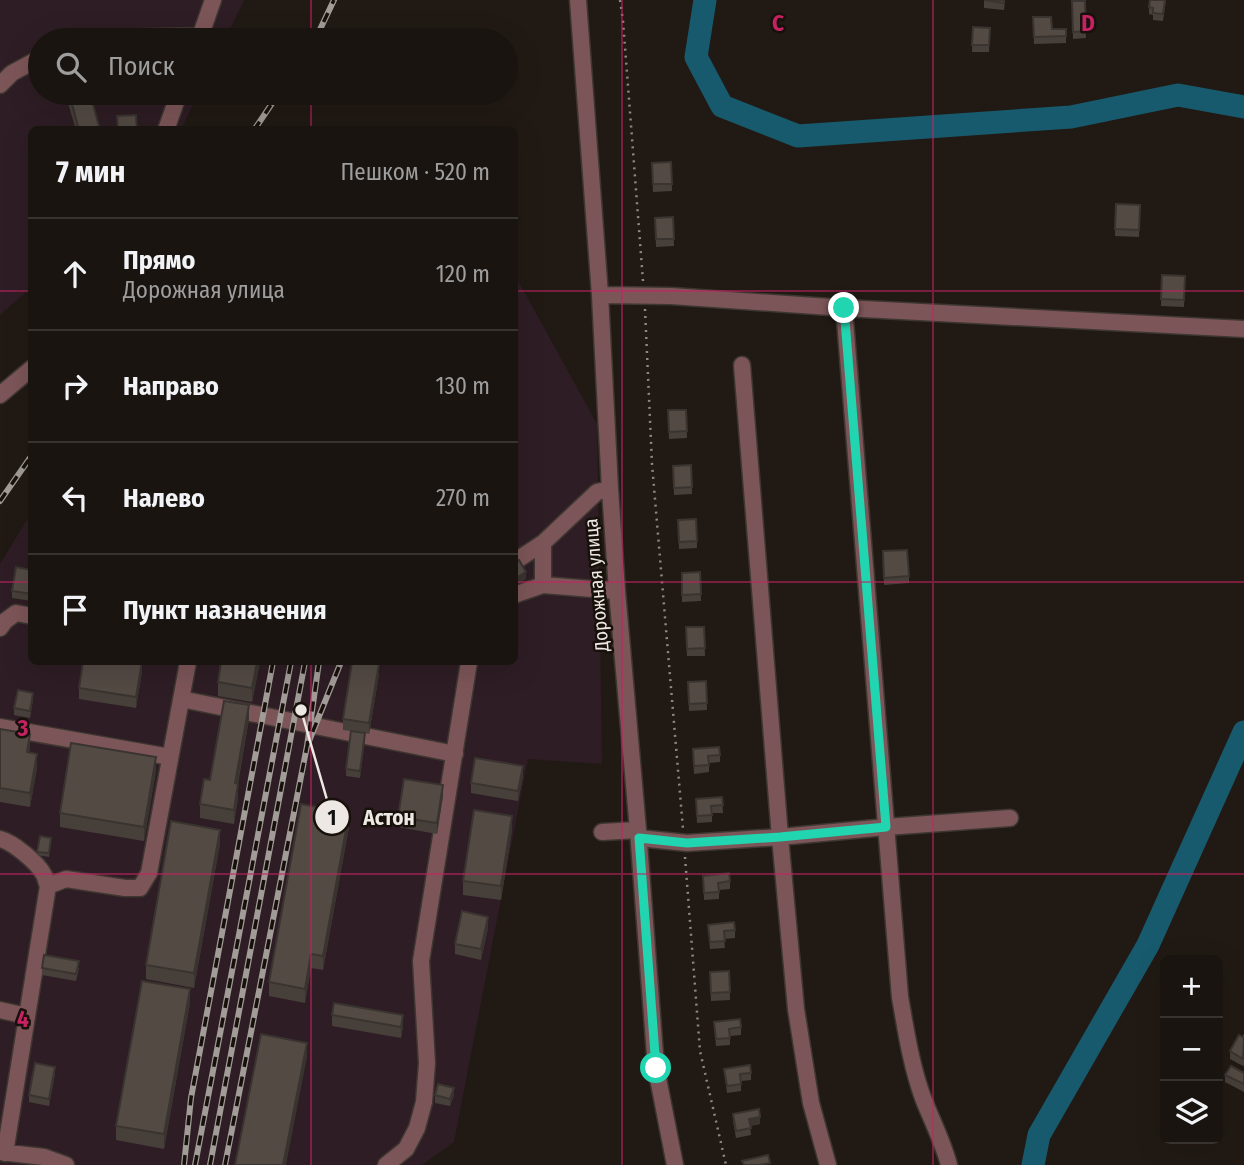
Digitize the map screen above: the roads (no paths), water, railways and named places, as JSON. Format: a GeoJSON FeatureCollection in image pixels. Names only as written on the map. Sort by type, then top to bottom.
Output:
{"type":"FeatureCollection","features":[{"type":"Feature","properties":{"kind":"street"},"geometry":{"type":"LineString","coordinates":[[203,28],[213,0]]}},
{"type":"Feature","properties":{"kind":"street","name":"Дорожная улица"},"geometry":{"type":"LineString","coordinates":[[578,0],[600,295],[617,591],[639,834],[656,1068],[675,1165]]}},
{"type":"Feature","properties":{"kind":"street"},"geometry":{"type":"LineString","coordinates":[[0,85],[12,73],[28,64]]}},
{"type":"Feature","properties":{"kind":"street"},"geometry":{"type":"LineString","coordinates":[[167,126],[175,105]]}},
{"type":"Feature","properties":{"kind":"street"},"geometry":{"type":"LineString","coordinates":[[600,295],[671,296],[1244,329]]}},
{"type":"Feature","properties":{"kind":"street"},"geometry":{"type":"LineString","coordinates":[[844,308],[900,997],[909,1048],[923,1097],[949,1165]]}},
{"type":"Feature","properties":{"kind":"street"},"geometry":{"type":"LineString","coordinates":[[742,365],[796,1009],[811,1103],[828,1165]]}},
{"type":"Feature","properties":{"kind":"street"},"geometry":{"type":"LineString","coordinates":[[0,395],[28,371]]}},
{"type":"Feature","properties":{"kind":"street"},"geometry":{"type":"LineString","coordinates":[[518,559],[543,543],[597,492],[610,489]]}},
{"type":"Feature","properties":{"kind":"street"},"geometry":{"type":"LineString","coordinates":[[543,543],[543,585]]}},
{"type":"Feature","properties":{"kind":"street"},"geometry":{"type":"LineString","coordinates":[[518,594],[543,585],[617,591]]}},
{"type":"Feature","properties":{"kind":"street"},"geometry":{"type":"LineString","coordinates":[[0,628],[16,613],[28,615]]}},
{"type":"Feature","properties":{"kind":"street"},"geometry":{"type":"LineString","coordinates":[[48,886],[66,879],[140,888],[149,873],[187,665]]}},
{"type":"Feature","properties":{"kind":"street"},"geometry":{"type":"LineString","coordinates":[[386,1165],[406,1149],[417,1128],[424,1102],[427,1063],[421,961],[469,665]]}},
{"type":"Feature","properties":{"kind":"street"},"geometry":{"type":"LineString","coordinates":[[181,699],[455,754]]}},
{"type":"Feature","properties":{"kind":"street"},"geometry":{"type":"LineString","coordinates":[[0,727],[170,757]]}},
{"type":"Feature","properties":{"kind":"street"},"geometry":{"type":"LineString","coordinates":[[602,832],[639,834],[684,843],[1010,818]]}},
{"type":"Feature","properties":{"kind":"street"},"geometry":{"type":"LineString","coordinates":[[0,839],[6,840],[23,853],[43,873],[48,886],[3,1152],[66,1165]]}},
{"type":"Feature","properties":{"kind":"street"},"geometry":{"type":"LineString","coordinates":[[0,1010],[27,1016]]}},
{"type":"Feature","properties":{"kind":"waterway"},"geometry":{"type":"LineString","coordinates":[[705,0],[696,57],[722,106],[798,136],[1071,117],[1178,95],[1244,107]]}},
{"type":"Feature","properties":{"kind":"waterway"},"geometry":{"type":"LineString","coordinates":[[1033,1165],[1039,1135],[1148,945],[1244,732]]}},
{"type":"Feature","properties":{"kind":"railway"},"geometry":{"type":"LineString","coordinates":[[321,28],[334,0]]}},
{"type":"Feature","properties":{"kind":"railway"},"geometry":{"type":"LineString","coordinates":[[257,126],[271,105]]}},
{"type":"Feature","properties":{"kind":"railway"},"geometry":{"type":"LineString","coordinates":[[0,501],[28,461]]}},
{"type":"Feature","properties":{"kind":"railway"},"geometry":{"type":"LineString","coordinates":[[184,1165],[191,1098],[272,665]]}},
{"type":"Feature","properties":{"kind":"railway"},"geometry":{"type":"LineString","coordinates":[[195,1165],[290,665]]}},
{"type":"Feature","properties":{"kind":"railway"},"geometry":{"type":"LineString","coordinates":[[210,1165],[304,665]]}},
{"type":"Feature","properties":{"kind":"railway"},"geometry":{"type":"LineString","coordinates":[[319,665],[307,746],[340,665]]}},
{"type":"Feature","properties":{"kind":"railway"},"geometry":{"type":"LineString","coordinates":[[225,1165],[307,746]]}},
{"type":"Feature","properties":{"kind":"place","name":"Астон"},"geometry":{"type":"Point","coordinates":[301,710]}}]}
